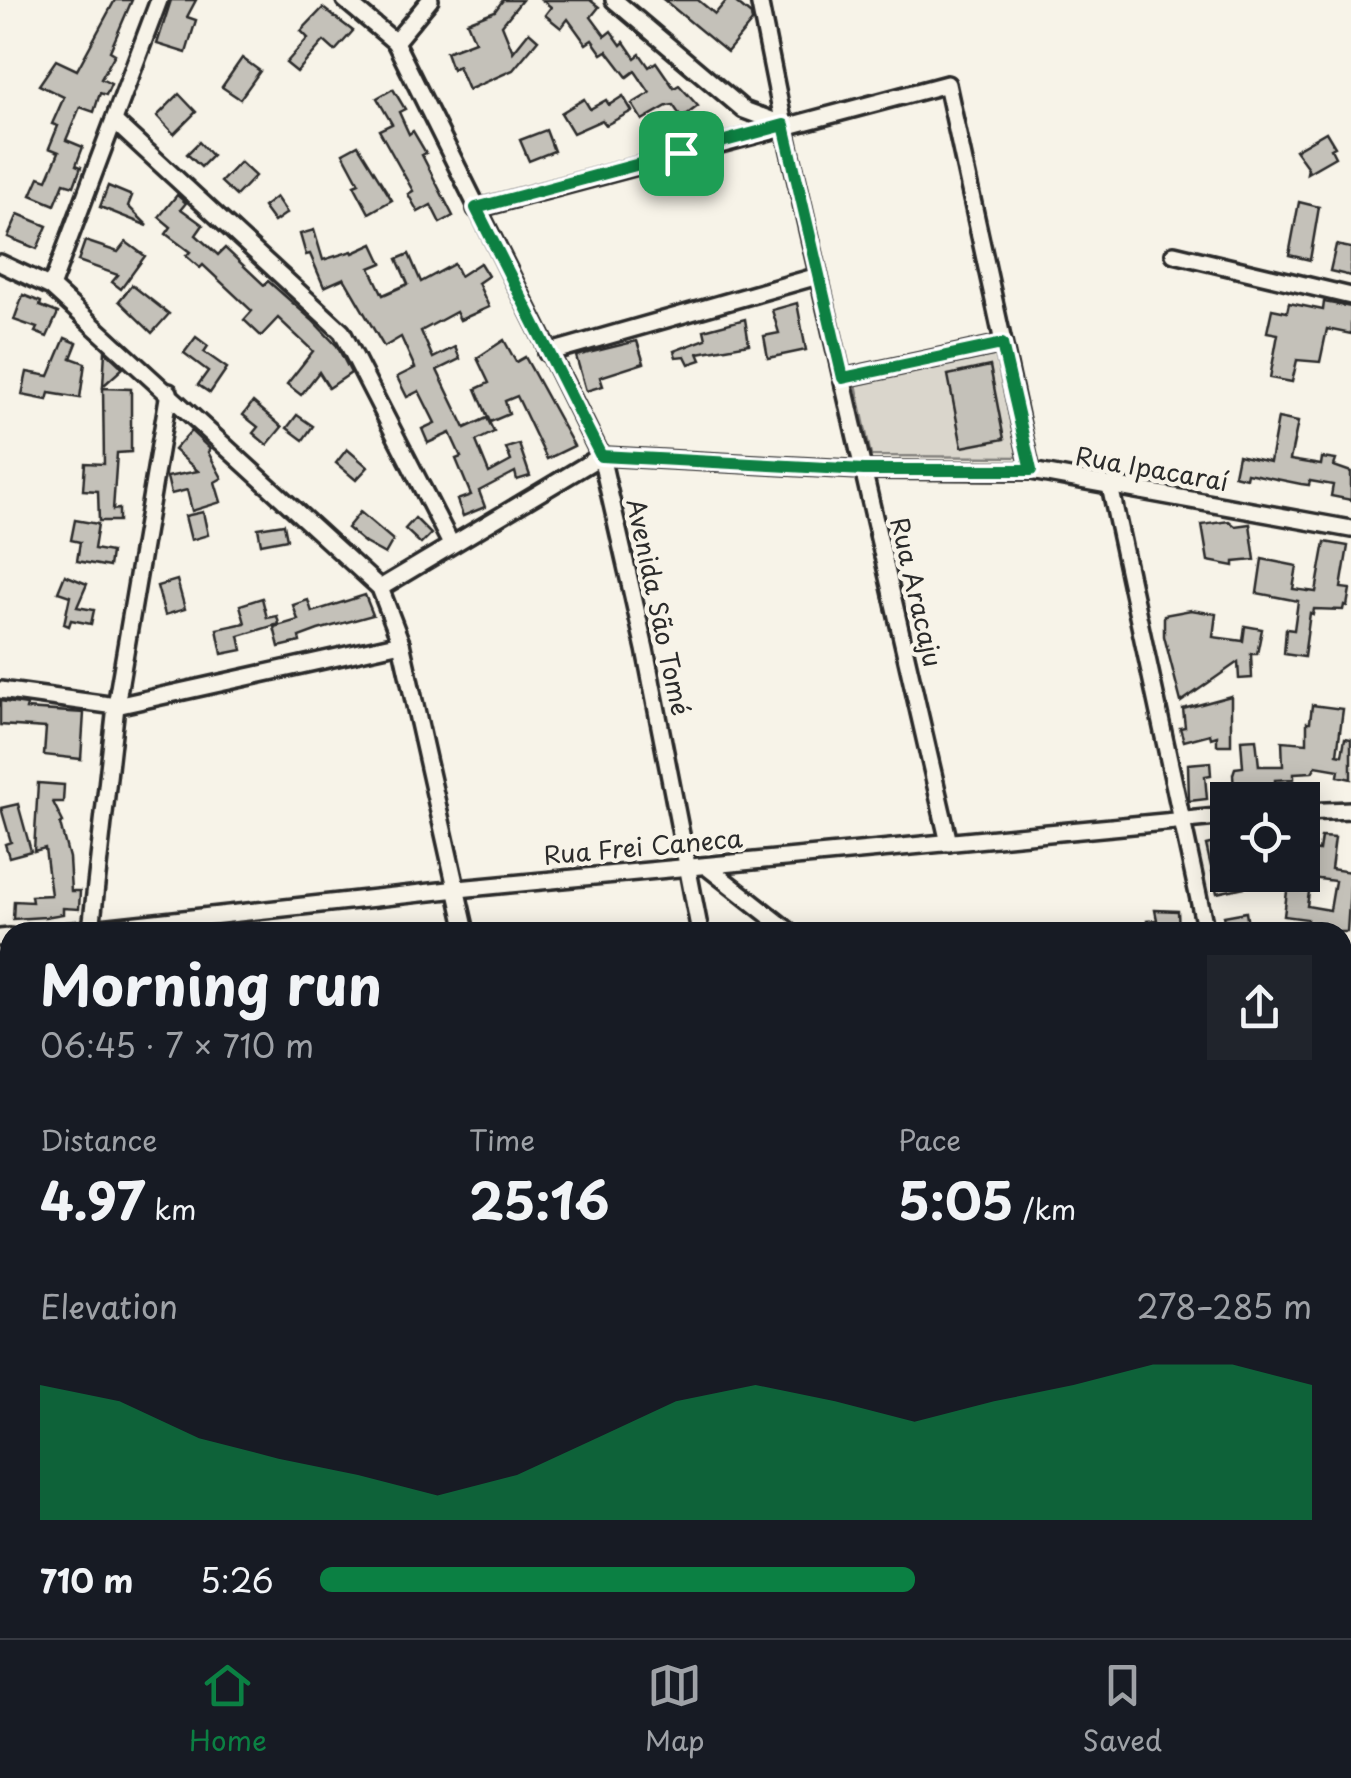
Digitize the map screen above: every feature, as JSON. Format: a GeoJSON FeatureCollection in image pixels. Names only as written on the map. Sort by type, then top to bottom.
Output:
{"type":"FeatureCollection","features":[{"type":"Feature","properties":{"kind":"street"},"geometry":{"type":"LineString","coordinates":[[51,287],[160,0]]}},
{"type":"Feature","properties":{"kind":"street","name":"Avenida São Tomé"},"geometry":{"type":"LineString","coordinates":[[345,0],[395,42],[601,456],[698,922]]}},
{"type":"Feature","properties":{"kind":"street"},"geometry":{"type":"LineString","coordinates":[[395,42],[430,0]]}},
{"type":"Feature","properties":{"kind":"street"},"geometry":{"type":"LineString","coordinates":[[614,0],[744,110],[784,125]]}},
{"type":"Feature","properties":{"kind":"street","name":"Rua Aracaju"},"geometry":{"type":"LineString","coordinates":[[759,0],[818,276],[949,843]]}},
{"type":"Feature","properties":{"kind":"street"},"geometry":{"type":"LineString","coordinates":[[476,208],[946,84],[1031,470]]}},
{"type":"Feature","properties":{"kind":"street"},"geometry":{"type":"LineString","coordinates":[[114,121],[342,332],[451,544]]}},
{"type":"Feature","properties":{"kind":"street"},"geometry":{"type":"LineString","coordinates":[[1174,254],[1351,296]]}},
{"type":"Feature","properties":{"kind":"street"},"geometry":{"type":"LineString","coordinates":[[0,263],[51,287],[380,588],[400,643],[464,922]]}},
{"type":"Feature","properties":{"kind":"street"},"geometry":{"type":"LineString","coordinates":[[546,352],[818,276]]}},
{"type":"Feature","properties":{"kind":"street"},"geometry":{"type":"LineString","coordinates":[[843,378],[1002,344]]}},
{"type":"Feature","properties":{"kind":"street"},"geometry":{"type":"LineString","coordinates":[[92,922],[116,706],[169,392]]}},
{"type":"Feature","properties":{"kind":"street"},"geometry":{"type":"LineString","coordinates":[[380,588],[601,456]]}},
{"type":"Feature","properties":{"kind":"street","name":"Rua Ipacaraí"},"geometry":{"type":"LineString","coordinates":[[601,456],[864,470],[1031,470],[1351,529]]}},
{"type":"Feature","properties":{"kind":"street"},"geometry":{"type":"LineString","coordinates":[[1110,486],[1204,922]]}},
{"type":"Feature","properties":{"kind":"street"},"geometry":{"type":"LineString","coordinates":[[0,690],[116,706],[400,643]]}},
{"type":"Feature","properties":{"kind":"street"},"geometry":{"type":"LineString","coordinates":[[1320,811],[1351,810]]}},
{"type":"Feature","properties":{"kind":"street","name":"Rua Frei Caneca"},"geometry":{"type":"LineString","coordinates":[[184,922],[458,889],[1210,817]]}},
{"type":"Feature","properties":{"kind":"street"},"geometry":{"type":"LineString","coordinates":[[706,866],[777,922]]}},
{"type":"Feature","properties":{"kind":"shaded area"},"geometry":{"type":"Polygon","coordinates":[[[996,355],[1018,457],[871,456],[856,384],[996,355]]]}},
{"type":"Feature","properties":{"kind":"building"},"geometry":{"type":"Polygon","coordinates":[[[115,0],[132,0],[110,51],[115,54],[101,79],[111,84],[106,95],[100,93],[94,112],[80,107],[66,140],[83,147],[76,165],[81,167],[74,186],[64,183],[55,205],[31,195],[39,177],[47,180],[59,152],[49,148],[58,126],[52,124],[64,97],[39,85],[56,60],[77,70],[115,0]]]}},
{"type":"Feature","properties":{"kind":"building"},"geometry":{"type":"Polygon","coordinates":[[[171,0],[196,0],[187,17],[196,20],[186,53],[157,44],[171,0]]]}},
{"type":"Feature","properties":{"kind":"building"},"geometry":{"type":"Polygon","coordinates":[[[503,0],[522,0],[502,25],[513,52],[529,32],[538,40],[513,70],[468,90],[458,66],[452,69],[446,52],[475,41],[467,22],[495,11],[503,0]]]}},
{"type":"Feature","properties":{"kind":"building"},"geometry":{"type":"Polygon","coordinates":[[[542,0],[590,0],[599,7],[591,17],[605,36],[611,31],[621,45],[624,42],[635,58],[640,54],[649,67],[656,62],[674,88],[679,85],[698,106],[682,118],[673,105],[642,120],[632,104],[650,93],[635,71],[627,77],[607,51],[602,54],[592,40],[586,44],[568,19],[561,28],[545,15],[551,7],[542,0]]]}},
{"type":"Feature","properties":{"kind":"building"},"geometry":{"type":"Polygon","coordinates":[[[664,0],[698,0],[715,14],[727,0],[733,0],[751,15],[752,22],[727,52],[664,0]]]}},
{"type":"Feature","properties":{"kind":"building"},"geometry":{"type":"Polygon","coordinates":[[[323,8],[353,31],[335,51],[324,41],[297,72],[286,63],[308,38],[301,31],[323,8]]]}},
{"type":"Feature","properties":{"kind":"building"},"geometry":{"type":"Polygon","coordinates":[[[242,58],[260,71],[240,99],[222,87],[242,58]]]}},
{"type":"Feature","properties":{"kind":"building"},"geometry":{"type":"Polygon","coordinates":[[[393,89],[405,109],[399,112],[409,134],[413,131],[426,153],[422,155],[453,216],[440,223],[431,205],[418,212],[408,194],[413,191],[379,130],[392,124],[377,98],[393,89]]]}},
{"type":"Feature","properties":{"kind":"building"},"geometry":{"type":"Polygon","coordinates":[[[179,94],[196,112],[174,134],[157,116],[179,94]]]}},
{"type":"Feature","properties":{"kind":"building"},"geometry":{"type":"Polygon","coordinates":[[[623,96],[632,111],[606,125],[602,120],[573,133],[561,113],[584,99],[590,109],[606,100],[609,105],[623,96]]]}},
{"type":"Feature","properties":{"kind":"building"},"geometry":{"type":"Polygon","coordinates":[[[546,130],[554,151],[529,161],[520,140],[546,130]]]}},
{"type":"Feature","properties":{"kind":"building"},"geometry":{"type":"Polygon","coordinates":[[[1326,132],[1335,147],[1331,149],[1335,157],[1307,173],[1308,168],[1295,150],[1326,132]]]}},
{"type":"Feature","properties":{"kind":"building"},"geometry":{"type":"Polygon","coordinates":[[[199,142],[212,156],[201,167],[187,154],[199,142]]]}},
{"type":"Feature","properties":{"kind":"building"},"geometry":{"type":"Polygon","coordinates":[[[358,145],[392,200],[369,213],[343,153],[358,145]]]}},
{"type":"Feature","properties":{"kind":"building"},"geometry":{"type":"Polygon","coordinates":[[[240,162],[255,176],[236,196],[221,182],[240,162]]]}},
{"type":"Feature","properties":{"kind":"building"},"geometry":{"type":"Polygon","coordinates":[[[108,186],[132,196],[128,206],[148,226],[100,207],[108,186]]]}},
{"type":"Feature","properties":{"kind":"building"},"geometry":{"type":"Polygon","coordinates":[[[177,195],[186,203],[181,209],[203,225],[196,235],[218,255],[225,248],[264,285],[268,281],[312,320],[337,346],[351,373],[329,388],[319,372],[301,395],[287,384],[313,351],[278,318],[261,336],[244,320],[252,311],[203,265],[200,268],[186,256],[190,252],[166,234],[171,227],[159,217],[177,195]]]}},
{"type":"Feature","properties":{"kind":"building"},"geometry":{"type":"Polygon","coordinates":[[[276,197],[287,213],[274,222],[263,207],[276,197]]]}},
{"type":"Feature","properties":{"kind":"building"},"geometry":{"type":"Polygon","coordinates":[[[1299,202],[1319,207],[1310,260],[1289,255],[1299,202]]]}},
{"type":"Feature","properties":{"kind":"building"},"geometry":{"type":"Polygon","coordinates":[[[18,214],[47,226],[37,249],[8,237],[18,214]]]}},
{"type":"Feature","properties":{"kind":"building"},"geometry":{"type":"Polygon","coordinates":[[[314,230],[323,260],[373,244],[382,263],[370,268],[383,295],[408,284],[397,259],[409,254],[421,282],[454,264],[460,276],[480,263],[488,276],[478,283],[489,307],[460,320],[456,312],[421,331],[433,358],[455,347],[460,359],[437,370],[465,428],[487,418],[494,432],[476,441],[489,473],[511,461],[506,448],[519,444],[530,476],[517,480],[515,472],[479,491],[485,507],[463,516],[457,500],[471,495],[456,459],[461,457],[450,433],[428,443],[422,429],[435,423],[419,391],[407,397],[397,377],[415,368],[401,337],[384,347],[344,278],[324,287],[310,254],[306,255],[300,234],[314,230]]]}},
{"type":"Feature","properties":{"kind":"building"},"geometry":{"type":"Polygon","coordinates":[[[85,241],[118,252],[126,242],[145,256],[121,289],[112,282],[118,275],[78,261],[85,241]]]}},
{"type":"Feature","properties":{"kind":"building"},"geometry":{"type":"Polygon","coordinates":[[[1336,245],[1351,248],[1351,276],[1330,271],[1336,245]]]}},
{"type":"Feature","properties":{"kind":"building"},"geometry":{"type":"Polygon","coordinates":[[[132,285],[169,314],[152,333],[119,301],[132,285]]]}},
{"type":"Feature","properties":{"kind":"building"},"geometry":{"type":"Polygon","coordinates":[[[23,295],[58,313],[47,337],[35,332],[37,328],[14,320],[23,295]]]}},
{"type":"Feature","properties":{"kind":"building"},"geometry":{"type":"Polygon","coordinates":[[[1324,302],[1351,307],[1351,334],[1327,329],[1320,362],[1297,360],[1292,382],[1270,378],[1278,334],[1267,332],[1272,309],[1287,312],[1289,303],[1323,310],[1324,302]]]}},
{"type":"Feature","properties":{"kind":"building"},"geometry":{"type":"Polygon","coordinates":[[[797,303],[806,350],[768,358],[764,336],[779,333],[772,310],[797,303]]]}},
{"type":"Feature","properties":{"kind":"building"},"geometry":{"type":"Polygon","coordinates":[[[745,319],[749,344],[698,353],[701,360],[689,364],[685,356],[676,357],[674,351],[706,339],[704,330],[745,319]]]}},
{"type":"Feature","properties":{"kind":"building"},"geometry":{"type":"Polygon","coordinates":[[[196,337],[208,346],[204,352],[227,368],[210,393],[198,385],[208,371],[184,353],[196,337]]]}},
{"type":"Feature","properties":{"kind":"building"},"geometry":{"type":"Polygon","coordinates":[[[65,338],[77,343],[71,358],[85,363],[80,398],[49,393],[47,400],[22,395],[27,372],[49,376],[65,338]]]}},
{"type":"Feature","properties":{"kind":"building"},"geometry":{"type":"Polygon","coordinates":[[[504,340],[516,362],[525,357],[574,446],[547,459],[517,396],[505,401],[509,414],[490,422],[476,389],[489,383],[477,358],[504,340]]]}},
{"type":"Feature","properties":{"kind":"building"},"geometry":{"type":"Polygon","coordinates":[[[637,341],[644,363],[600,377],[603,386],[586,391],[576,356],[637,341]]]}},
{"type":"Feature","properties":{"kind":"building"},"geometry":{"type":"Polygon","coordinates":[[[105,351],[123,368],[103,386],[105,351]]]}},
{"type":"Feature","properties":{"kind":"building"},"geometry":{"type":"Polygon","coordinates":[[[990,366],[1004,439],[962,447],[948,375],[990,366]]]}},
{"type":"Feature","properties":{"kind":"building"},"geometry":{"type":"Polygon","coordinates":[[[103,388],[131,389],[131,452],[117,453],[113,510],[119,509],[119,521],[99,521],[98,491],[83,490],[85,463],[104,464],[103,388]]]}},
{"type":"Feature","properties":{"kind":"building"},"geometry":{"type":"Polygon","coordinates":[[[253,402],[282,427],[267,445],[253,433],[258,427],[243,415],[253,402]]]}},
{"type":"Feature","properties":{"kind":"building"},"geometry":{"type":"Polygon","coordinates":[[[297,415],[313,426],[303,440],[287,428],[297,415]]]}},
{"type":"Feature","properties":{"kind":"building"},"geometry":{"type":"Polygon","coordinates":[[[1278,418],[1298,422],[1290,460],[1321,465],[1322,458],[1336,460],[1334,466],[1351,472],[1351,500],[1331,496],[1333,485],[1310,481],[1309,485],[1301,484],[1247,473],[1246,478],[1234,475],[1238,455],[1270,462],[1278,418]]]}},
{"type":"Feature","properties":{"kind":"building"},"geometry":{"type":"Polygon","coordinates":[[[191,431],[210,449],[222,478],[215,482],[221,502],[192,511],[187,490],[171,494],[167,477],[198,471],[174,450],[191,431]]]}},
{"type":"Feature","properties":{"kind":"building"},"geometry":{"type":"Polygon","coordinates":[[[347,449],[368,467],[356,480],[336,463],[347,449]]]}},
{"type":"Feature","properties":{"kind":"building"},"geometry":{"type":"Polygon","coordinates":[[[203,512],[208,535],[191,540],[185,516],[203,512]]]}},
{"type":"Feature","properties":{"kind":"building"},"geometry":{"type":"Polygon","coordinates":[[[360,512],[393,540],[385,554],[347,528],[360,512]]]}},
{"type":"Feature","properties":{"kind":"building"},"geometry":{"type":"Polygon","coordinates":[[[415,518],[431,534],[421,544],[405,529],[415,518]]]}},
{"type":"Feature","properties":{"kind":"building"},"geometry":{"type":"Polygon","coordinates":[[[75,520],[98,524],[94,549],[111,552],[109,567],[77,561],[80,542],[71,540],[75,520]]]}},
{"type":"Feature","properties":{"kind":"building"},"geometry":{"type":"Polygon","coordinates":[[[1229,521],[1235,526],[1250,524],[1255,560],[1234,562],[1234,566],[1208,561],[1202,525],[1229,521]]]}},
{"type":"Feature","properties":{"kind":"building"},"geometry":{"type":"Polygon","coordinates":[[[284,524],[287,539],[261,544],[258,528],[284,524]]]}},
{"type":"Feature","properties":{"kind":"building"},"geometry":{"type":"Polygon","coordinates":[[[1325,542],[1348,546],[1341,588],[1350,589],[1347,606],[1343,610],[1314,609],[1310,613],[1304,657],[1284,654],[1286,629],[1294,630],[1298,601],[1257,593],[1262,559],[1297,566],[1293,589],[1316,592],[1325,542]]]}},
{"type":"Feature","properties":{"kind":"building"},"geometry":{"type":"Polygon","coordinates":[[[65,575],[87,584],[77,607],[94,610],[91,624],[71,620],[69,626],[64,624],[70,596],[58,592],[65,575]]]}},
{"type":"Feature","properties":{"kind":"building"},"geometry":{"type":"Polygon","coordinates":[[[177,580],[185,609],[165,615],[157,586],[177,580]]]}},
{"type":"Feature","properties":{"kind":"building"},"geometry":{"type":"Polygon","coordinates":[[[365,595],[373,615],[318,630],[299,637],[300,642],[279,647],[274,627],[298,620],[293,605],[308,600],[312,612],[365,595]]]}},
{"type":"Feature","properties":{"kind":"building"},"geometry":{"type":"Polygon","coordinates":[[[262,598],[267,618],[277,616],[279,624],[239,636],[242,650],[222,654],[217,629],[245,623],[240,605],[262,598]]]}},
{"type":"Feature","properties":{"kind":"building"},"geometry":{"type":"Polygon","coordinates":[[[1191,610],[1216,614],[1213,637],[1243,641],[1245,626],[1262,629],[1257,654],[1251,654],[1252,678],[1239,679],[1238,662],[1181,702],[1164,636],[1164,615],[1191,610]]]}},
{"type":"Feature","properties":{"kind":"building"},"geometry":{"type":"Polygon","coordinates":[[[1231,696],[1231,745],[1217,745],[1217,736],[1211,738],[1210,734],[1184,741],[1180,728],[1185,727],[1183,709],[1231,696]]]}},
{"type":"Feature","properties":{"kind":"building"},"geometry":{"type":"Polygon","coordinates":[[[0,701],[27,705],[26,709],[84,713],[81,759],[44,755],[46,728],[0,725],[0,701]]]}},
{"type":"Feature","properties":{"kind":"building"},"geometry":{"type":"Polygon","coordinates":[[[1312,705],[1343,709],[1337,754],[1342,755],[1345,738],[1351,739],[1351,779],[1338,776],[1339,770],[1316,766],[1312,772],[1294,773],[1294,779],[1233,782],[1235,768],[1243,767],[1241,740],[1256,739],[1259,766],[1283,766],[1282,741],[1307,743],[1312,705]]]}},
{"type":"Feature","properties":{"kind":"building"},"geometry":{"type":"Polygon","coordinates":[[[1210,762],[1211,775],[1205,776],[1207,799],[1189,801],[1188,764],[1210,762]]]}},
{"type":"Feature","properties":{"kind":"building"},"geometry":{"type":"Polygon","coordinates":[[[38,783],[64,785],[63,802],[53,802],[63,822],[60,824],[69,858],[71,891],[80,891],[79,909],[63,908],[63,914],[13,919],[14,901],[32,902],[31,896],[51,895],[45,848],[34,851],[38,783]]]}},
{"type":"Feature","properties":{"kind":"building"},"geometry":{"type":"Polygon","coordinates":[[[18,804],[31,851],[9,857],[5,844],[11,842],[1,808],[18,804]]]}},
{"type":"Feature","properties":{"kind":"building"},"geometry":{"type":"Polygon","coordinates":[[[1321,837],[1335,838],[1331,869],[1351,872],[1348,922],[1307,922],[1284,916],[1287,892],[1309,892],[1307,906],[1330,910],[1335,881],[1320,879],[1320,844],[1321,837]]]}},
{"type":"Feature","properties":{"kind":"building"},"geometry":{"type":"Polygon","coordinates":[[[1155,910],[1178,911],[1179,922],[1147,922],[1157,920],[1155,910]]]}},
{"type":"Feature","properties":{"kind":"building"},"geometry":{"type":"Polygon","coordinates":[[[1246,912],[1248,922],[1225,922],[1224,916],[1246,912]]]}},
{"type":"Feature","properties":{"kind":"route"},"geometry":{"type":"LineString","coordinates":[[784,125],[843,378],[1002,344],[1031,470],[864,470],[601,456],[476,208],[681,153],[784,125]]}}]}
